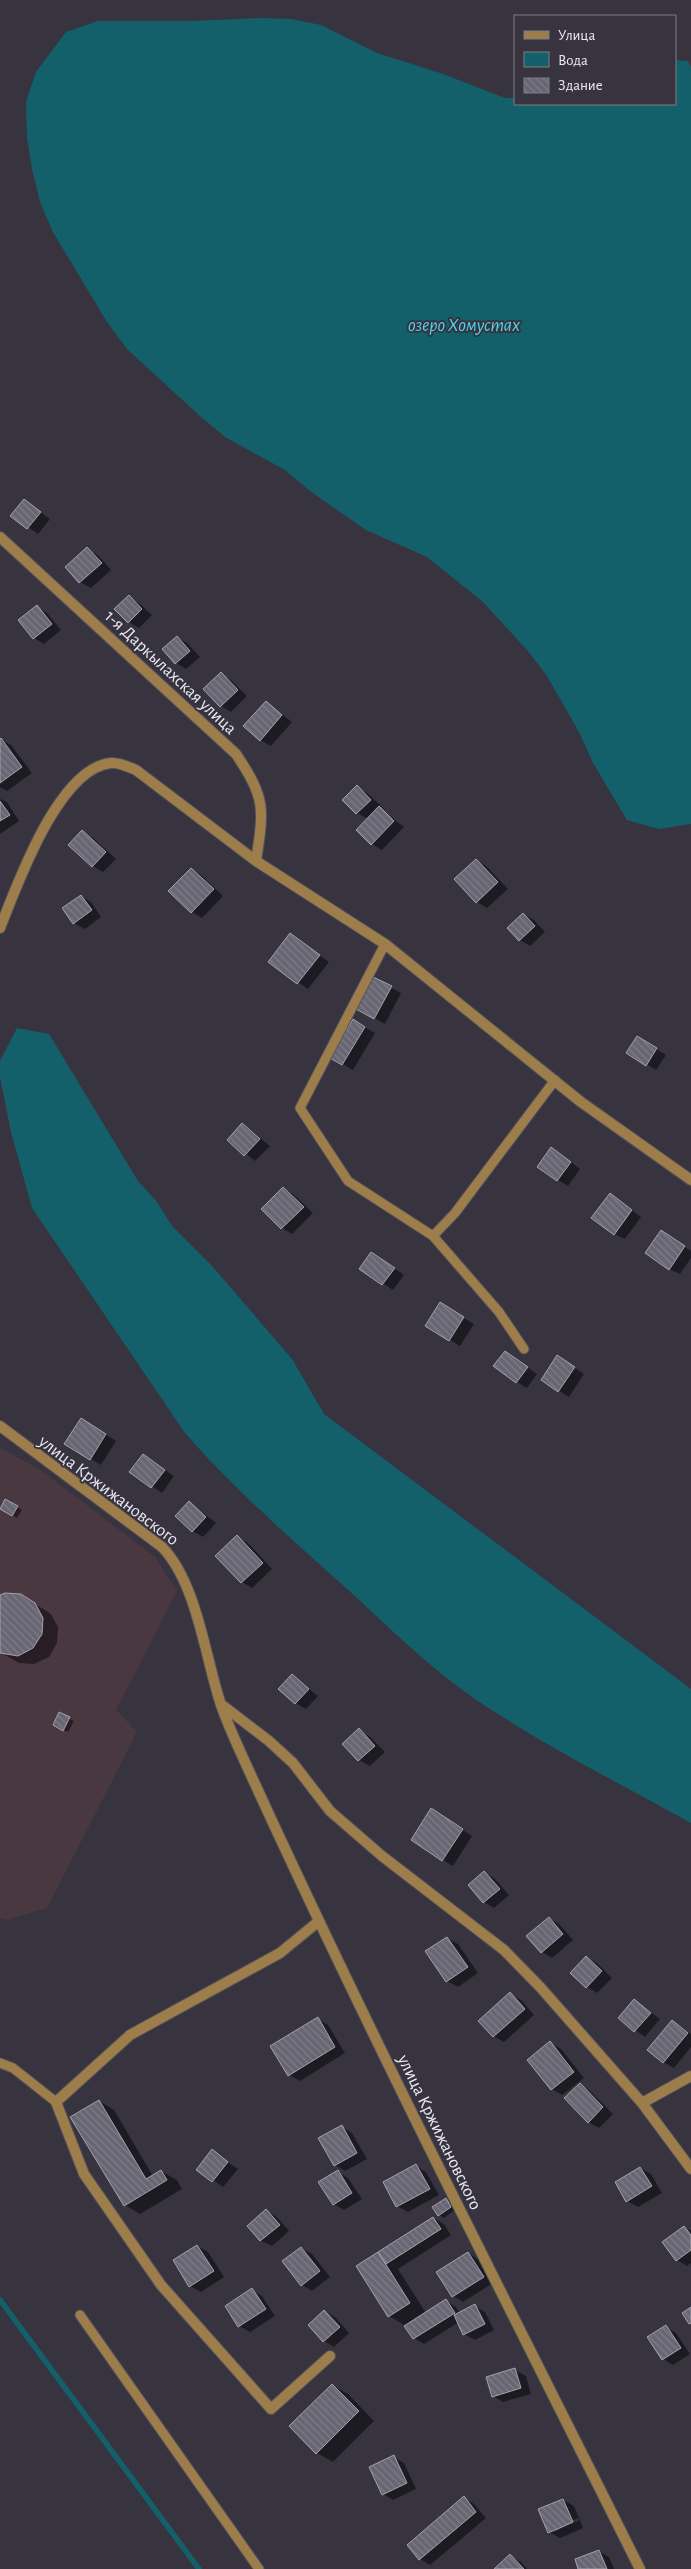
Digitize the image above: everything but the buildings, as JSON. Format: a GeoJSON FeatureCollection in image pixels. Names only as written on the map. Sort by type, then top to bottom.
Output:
{"type":"FeatureCollection","features":[{"type":"Feature","properties":{"kind":"street","name":"1-я Даркылахская улица"},"geometry":{"type":"LineString","coordinates":[[0,537],[236,754],[255,786],[262,814],[256,860]]}},
{"type":"Feature","properties":{"kind":"street"},"geometry":{"type":"LineString","coordinates":[[0,928],[42,831],[56,807],[88,772],[101,765],[112,763],[136,770],[256,860],[385,944],[555,1080],[691,1180]]}},
{"type":"Feature","properties":{"kind":"street","name":"улица Кржижановского"},"geometry":{"type":"LineString","coordinates":[[0,1426],[162,1548],[175,1560],[190,1598],[221,1704],[238,1746],[319,1921],[423,2136],[640,2569]]}},
{"type":"Feature","properties":{"kind":"street"},"geometry":{"type":"LineString","coordinates":[[221,1704],[269,1741],[293,1764],[330,1812],[382,1856],[504,1950],[541,1988],[642,2103],[691,2169]]}},
{"type":"Feature","properties":{"kind":"street"},"geometry":{"type":"LineString","coordinates":[[319,1921],[280,1953],[130,2035],[56,2102],[84,2174],[161,2286],[271,2409],[330,2356]]}},
{"type":"Feature","properties":{"kind":"street"},"geometry":{"type":"LineString","coordinates":[[642,2103],[691,2076]]}},
{"type":"Feature","properties":{"kind":"lane"},"geometry":{"type":"LineString","coordinates":[[385,944],[300,1108],[348,1181],[433,1236],[498,1312],[524,1349]]}},
{"type":"Feature","properties":{"kind":"lane"},"geometry":{"type":"LineString","coordinates":[[433,1236],[455,1213],[555,1080]]}},
{"type":"Feature","properties":{"kind":"lane"},"geometry":{"type":"LineString","coordinates":[[0,2063],[13,2068],[56,2102]]}},
{"type":"Feature","properties":{"kind":"lane"},"geometry":{"type":"LineString","coordinates":[[80,2315],[260,2569]]}},
{"type":"Feature","properties":{"kind":"shaded area"},"geometry":{"type":"Polygon","coordinates":[[[0,1448],[39,1469],[155,1557],[177,1591],[116,1710],[137,1732],[47,1908],[5,1920],[0,1918],[0,1448]]]}},
{"type":"Feature","properties":{"kind":"water","name":"озеро Хомустах"},"geometry":{"type":"Polygon","coordinates":[[[259,18],[291,19],[321,25],[377,53],[443,74],[505,98],[514,98],[514,105],[676,105],[676,60],[688,61],[691,67],[691,824],[659,829],[627,820],[593,763],[580,734],[547,676],[528,651],[483,602],[427,557],[366,530],[310,491],[285,470],[225,437],[127,349],[107,322],[53,232],[40,202],[27,137],[26,102],[36,72],[66,32],[98,21],[192,21],[259,18]]]}},
{"type":"Feature","properties":{"kind":"water"},"geometry":{"type":"Polygon","coordinates":[[[17,1028],[49,1034],[138,1181],[157,1202],[172,1226],[213,1267],[292,1359],[324,1414],[691,1689],[691,1823],[554,1748],[458,1687],[408,1645],[263,1513],[185,1433],[32,1208],[11,1132],[0,1077],[0,1061],[17,1028]]]}},
{"type":"Feature","properties":{"kind":"waterway"},"geometry":{"type":"LineString","coordinates":[[0,2300],[199,2569]]}}]}
